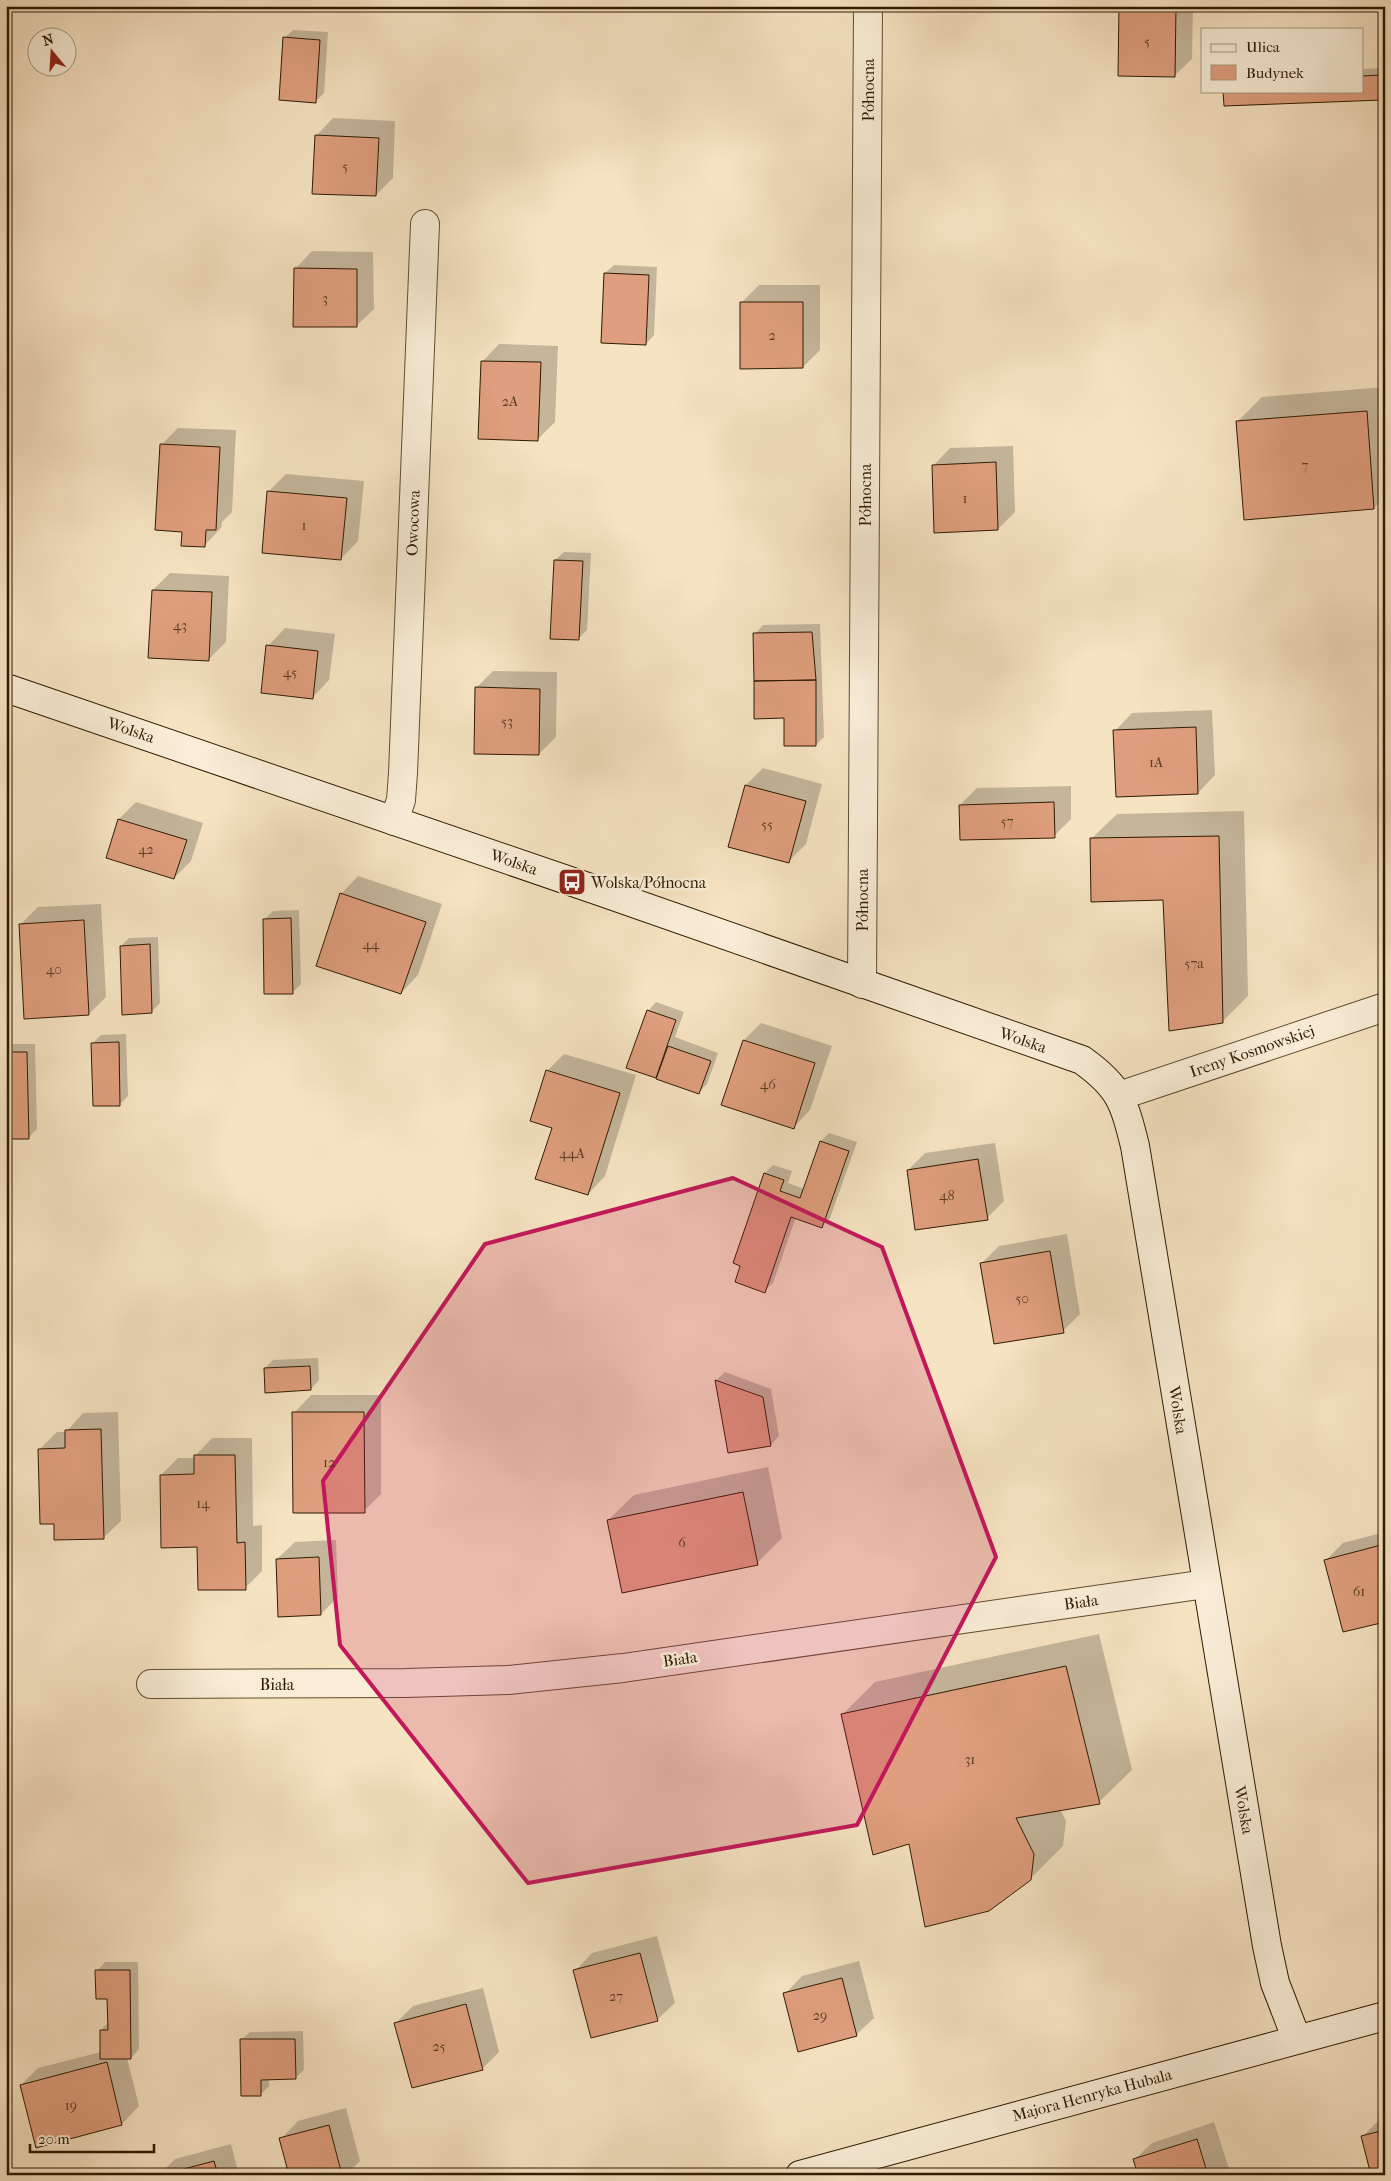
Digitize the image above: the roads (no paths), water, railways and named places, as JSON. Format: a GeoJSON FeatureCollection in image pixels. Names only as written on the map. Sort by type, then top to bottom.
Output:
{"type":"FeatureCollection","features":[{"type":"Feature","properties":{"kind":"street","name":"Północna"},"geometry":{"type":"LineString","coordinates":[[862,984],[868,6]]}},
{"type":"Feature","properties":{"kind":"street","name":"Owocowa"},"geometry":{"type":"LineString","coordinates":[[394,821],[400,800],[403,764],[425,224]]}},
{"type":"Feature","properties":{"kind":"street","name":"Wolska"},"geometry":{"type":"LineString","coordinates":[[6,688],[1082,1060],[1103,1075],[1120,1096],[1135,1146],[1267,1946],[1275,1983],[1297,2040]]}},
{"type":"Feature","properties":{"kind":"street","name":"Ireny Kosmowskiej"},"geometry":{"type":"LineString","coordinates":[[1120,1096],[1385,1007]]}},
{"type":"Feature","properties":{"kind":"street","name":"Biała"},"geometry":{"type":"LineString","coordinates":[[151,1684],[406,1683],[508,1680],[623,1668],[1206,1584]]}},
{"type":"Feature","properties":{"kind":"street","name":"Majora Henryka Hubala"},"geometry":{"type":"LineString","coordinates":[[800,2175],[1385,2016]]}},
{"type":"Feature","properties":{"kind":"place","name":"Wolska/Północna"},"geometry":{"type":"Point","coordinates":[572,882]}}]}
